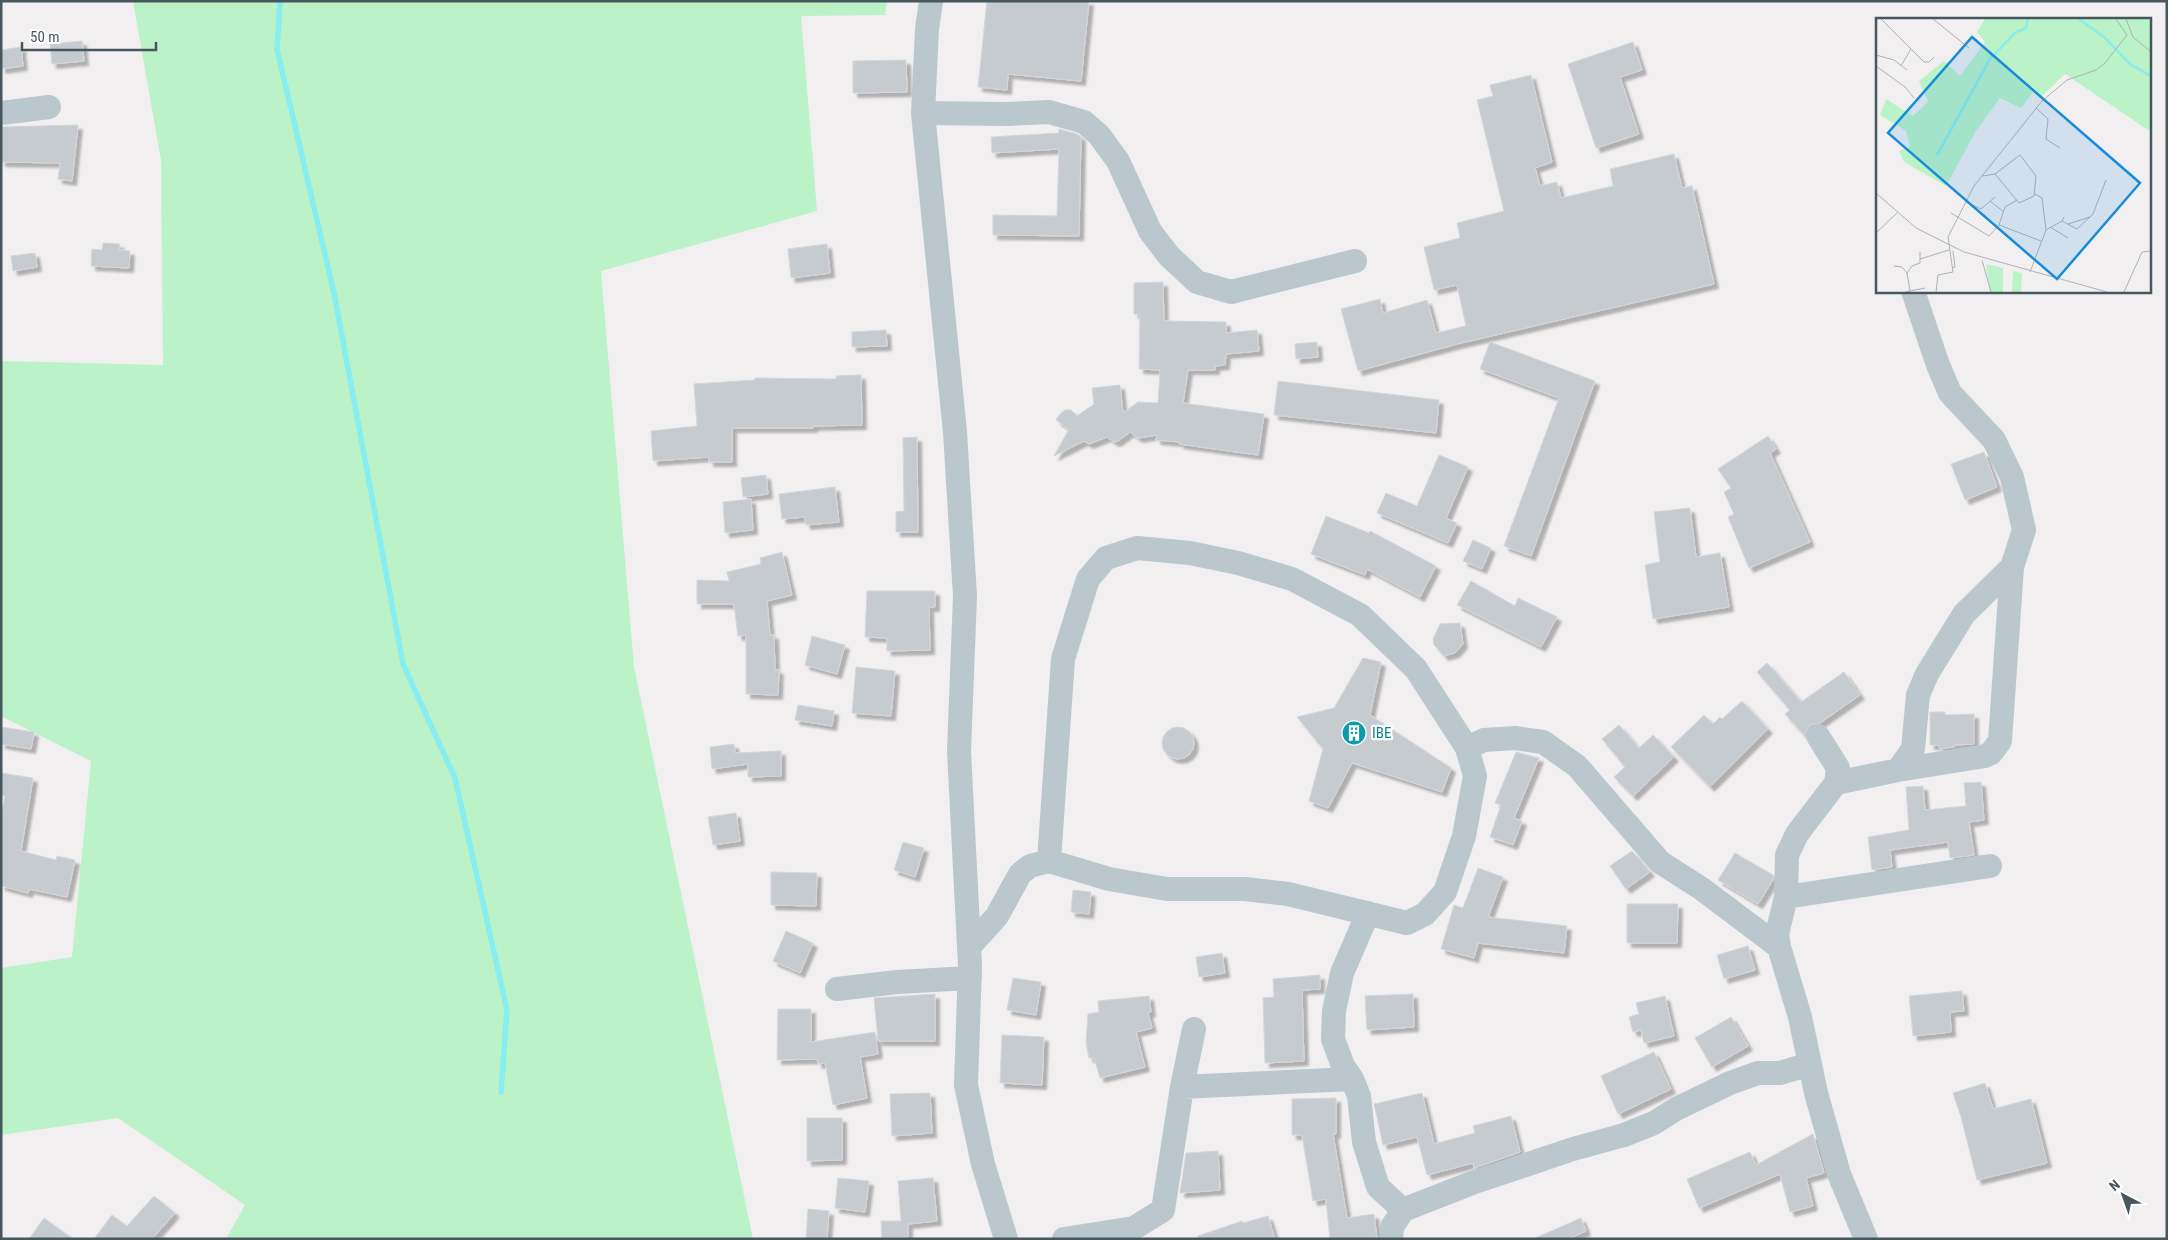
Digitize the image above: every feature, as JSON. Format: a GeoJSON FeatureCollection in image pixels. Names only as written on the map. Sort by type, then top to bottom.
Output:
{"type":"FeatureCollection","features":[{"type":"Feature","properties":{"kind":"street"},"geometry":{"type":"LineString","coordinates":[[931,1],[927,30],[923,112],[955,432],[964,586],[959,751],[970,978],[966,1032],[966,1084],[983,1164],[1006,1239]]}},
{"type":"Feature","properties":{"kind":"street"},"geometry":{"type":"LineString","coordinates":[[1,113],[49,108]]}},
{"type":"Feature","properties":{"kind":"street"},"geometry":{"type":"LineString","coordinates":[[923,112],[1007,114],[1049,112],[1084,122],[1099,135],[1118,161],[1150,231],[1169,256],[1197,282],[1231,292],[1355,261]]}},
{"type":"Feature","properties":{"kind":"street"},"geometry":{"type":"LineString","coordinates":[[1836,783],[1898,770],[1985,756],[1991,753],[2000,741],[2012,567],[2024,530],[2012,477],[1994,440],[1950,393],[1938,365],[1913,292]]}},
{"type":"Feature","properties":{"kind":"street"},"geometry":{"type":"LineString","coordinates":[[969,947],[997,916],[1020,874],[1030,866],[1049,861],[1109,879],[1167,889],[1245,889],[1288,894],[1407,923],[1425,914],[1444,892],[1464,836],[1475,776],[1467,748],[1416,669],[1360,616],[1292,578],[1238,563],[1190,553],[1137,548],[1106,558],[1088,579],[1063,659],[1049,861]]}},
{"type":"Feature","properties":{"kind":"street"},"geometry":{"type":"LineString","coordinates":[[1898,770],[1913,749],[1918,695],[1927,674],[1964,614],[2012,567]]}},
{"type":"Feature","properties":{"kind":"street"},"geometry":{"type":"LineString","coordinates":[[1818,736],[1838,768],[1836,783],[1797,834],[1787,855],[1786,897],[1777,934],[1778,947],[1800,1017],[1838,1174],[1866,1239]]}},
{"type":"Feature","properties":{"kind":"street"},"geometry":{"type":"LineString","coordinates":[[1467,748],[1484,740],[1492,739],[1515,738],[1543,742],[1577,766],[1660,862],[1702,889],[1778,947]]}},
{"type":"Feature","properties":{"kind":"street"},"geometry":{"type":"LineString","coordinates":[[1786,897],[1990,866]]}},
{"type":"Feature","properties":{"kind":"street"},"geometry":{"type":"LineString","coordinates":[[1368,913],[1342,973],[1334,1011],[1333,1039],[1343,1066],[1352,1079],[1359,1096],[1364,1142],[1378,1187],[1403,1210]]}},
{"type":"Feature","properties":{"kind":"street"},"geometry":{"type":"LineString","coordinates":[[837,989],[898,982],[970,978]]}},
{"type":"Feature","properties":{"kind":"street"},"geometry":{"type":"LineString","coordinates":[[1064,1239],[1134,1228],[1163,1210],[1182,1087],[1194,1029]]}},
{"type":"Feature","properties":{"kind":"street"},"geometry":{"type":"LineString","coordinates":[[1391,1239],[1392,1227],[1403,1210],[1481,1180],[1573,1149],[1624,1135],[1654,1123],[1676,1109],[1730,1083],[1758,1073],[1780,1072],[1810,1064]]}},
{"type":"Feature","properties":{"kind":"street"},"geometry":{"type":"LineString","coordinates":[[1182,1087],[1352,1079]]}},
{"type":"Feature","properties":{"kind":"green space"},"geometry":{"type":"Polygon","coordinates":[[[133,1],[887,1],[885,15],[801,16],[817,211],[601,271],[634,667],[753,1239],[226,1239],[245,1205],[118,1118],[1,1135],[1,968],[72,957],[91,761],[1,716],[1,361],[163,365],[161,160],[133,1]]]}},
{"type":"Feature","properties":{"kind":"building"},"geometry":{"type":"Polygon","coordinates":[[[987,1],[1089,1],[1081,81],[1008,74],[1007,90],[978,87],[987,1]]]}},
{"type":"Feature","properties":{"kind":"building"},"geometry":{"type":"Polygon","coordinates":[[[82,41],[84,61],[52,64],[50,44],[82,41]]]}},
{"type":"Feature","properties":{"kind":"building"},"geometry":{"type":"Polygon","coordinates":[[[1633,42],[1642,70],[1620,77],[1639,134],[1596,148],[1568,64],[1633,42]]]}},
{"type":"Feature","properties":{"kind":"building"},"geometry":{"type":"Polygon","coordinates":[[[21,47],[23,66],[1,69],[1,50],[21,47]]]}},
{"type":"Feature","properties":{"kind":"building"},"geometry":{"type":"Polygon","coordinates":[[[906,60],[907,92],[853,93],[853,61],[906,60]]]}},
{"type":"Feature","properties":{"kind":"building"},"geometry":{"type":"Polygon","coordinates":[[[1531,75],[1552,162],[1535,168],[1540,186],[1557,182],[1561,198],[1613,186],[1610,169],[1674,154],[1682,188],[1692,186],[1714,284],[1457,344],[1358,371],[1341,309],[1380,299],[1383,313],[1427,300],[1436,333],[1466,326],[1457,285],[1434,290],[1424,247],[1460,238],[1457,223],[1504,211],[1477,100],[1493,96],[1490,85],[1531,75]]]}},
{"type":"Feature","properties":{"kind":"building"},"geometry":{"type":"Polygon","coordinates":[[[78,125],[72,181],[58,179],[60,163],[1,162],[1,127],[78,125]]]}},
{"type":"Feature","properties":{"kind":"building"},"geometry":{"type":"Polygon","coordinates":[[[1059,129],[1081,137],[1079,236],[993,235],[993,215],[1057,216],[1059,149],[992,153],[991,137],[1059,133],[1059,129]]]}},
{"type":"Feature","properties":{"kind":"building"},"geometry":{"type":"Polygon","coordinates":[[[103,243],[120,244],[119,250],[130,251],[129,268],[91,266],[92,249],[102,250],[103,243]]]}},
{"type":"Feature","properties":{"kind":"building"},"geometry":{"type":"Polygon","coordinates":[[[827,244],[830,273],[791,278],[788,249],[827,244]]]}},
{"type":"Feature","properties":{"kind":"building"},"geometry":{"type":"Polygon","coordinates":[[[35,253],[37,267],[13,271],[11,256],[35,253]]]}},
{"type":"Feature","properties":{"kind":"building"},"geometry":{"type":"Polygon","coordinates":[[[1163,282],[1164,321],[1226,322],[1226,333],[1257,330],[1259,351],[1226,354],[1225,365],[1215,366],[1215,370],[1188,370],[1183,403],[1264,414],[1258,455],[1179,444],[1180,442],[1156,440],[1157,435],[1138,438],[1130,432],[1114,442],[1107,437],[1089,444],[1084,441],[1054,456],[1069,429],[1056,420],[1065,410],[1071,410],[1077,416],[1094,404],[1092,388],[1120,385],[1123,413],[1138,402],[1158,403],[1160,370],[1139,369],[1140,314],[1134,314],[1134,283],[1163,282]]]}},
{"type":"Feature","properties":{"kind":"building"},"geometry":{"type":"Polygon","coordinates":[[[886,330],[887,346],[852,347],[852,332],[886,330]]]}},
{"type":"Feature","properties":{"kind":"building"},"geometry":{"type":"Polygon","coordinates":[[[1317,342],[1318,357],[1296,359],[1295,344],[1317,342]]]}},
{"type":"Feature","properties":{"kind":"building"},"geometry":{"type":"Polygon","coordinates":[[[1490,342],[1595,381],[1531,556],[1504,546],[1559,398],[1480,369],[1490,342]]]}},
{"type":"Feature","properties":{"kind":"building"},"geometry":{"type":"Polygon","coordinates":[[[861,375],[862,425],[813,426],[813,428],[732,428],[732,462],[709,462],[709,457],[653,461],[651,431],[697,426],[694,384],[755,380],[755,378],[836,379],[836,376],[861,375]]]}},
{"type":"Feature","properties":{"kind":"building"},"geometry":{"type":"Polygon","coordinates":[[[1278,381],[1439,400],[1436,433],[1274,415],[1278,381]]]}},
{"type":"Feature","properties":{"kind":"building"},"geometry":{"type":"Polygon","coordinates":[[[1768,436],[1776,449],[1770,453],[1810,542],[1749,568],[1728,517],[1734,514],[1724,492],[1731,488],[1718,469],[1768,436]]]}},
{"type":"Feature","properties":{"kind":"building"},"geometry":{"type":"Polygon","coordinates":[[[917,437],[918,532],[896,532],[896,512],[904,511],[903,438],[917,437]]]}},
{"type":"Feature","properties":{"kind":"building"},"geometry":{"type":"Polygon","coordinates":[[[1984,452],[1997,487],[1965,500],[1951,464],[1984,452]]]}},
{"type":"Feature","properties":{"kind":"building"},"geometry":{"type":"Polygon","coordinates":[[[1439,455],[1468,467],[1446,518],[1457,523],[1448,543],[1377,513],[1386,493],[1417,506],[1439,455]]]}},
{"type":"Feature","properties":{"kind":"building"},"geometry":{"type":"Polygon","coordinates":[[[766,475],[768,494],[743,497],[741,478],[766,475]]]}},
{"type":"Feature","properties":{"kind":"building"},"geometry":{"type":"Polygon","coordinates":[[[835,487],[839,522],[806,525],[805,517],[782,519],[779,494],[835,487]]]}},
{"type":"Feature","properties":{"kind":"building"},"geometry":{"type":"Polygon","coordinates":[[[751,499],[753,530],[725,533],[723,502],[751,499]]]}},
{"type":"Feature","properties":{"kind":"building"},"geometry":{"type":"Polygon","coordinates":[[[1690,508],[1696,557],[1720,553],[1729,607],[1653,619],[1645,565],[1660,562],[1654,512],[1690,508]]]}},
{"type":"Feature","properties":{"kind":"building"},"geometry":{"type":"Polygon","coordinates":[[[1326,516],[1369,533],[1370,531],[1436,566],[1420,597],[1367,569],[1365,575],[1311,554],[1326,516]]]}},
{"type":"Feature","properties":{"kind":"building"},"geometry":{"type":"Polygon","coordinates":[[[1473,540],[1491,548],[1482,569],[1463,561],[1473,540]]]}},
{"type":"Feature","properties":{"kind":"building"},"geometry":{"type":"Polygon","coordinates":[[[782,552],[792,595],[767,601],[770,635],[774,635],[775,670],[779,670],[778,695],[746,694],[746,635],[738,636],[734,604],[697,604],[697,580],[729,581],[727,572],[761,564],[760,558],[782,552]]]}},
{"type":"Feature","properties":{"kind":"building"},"geometry":{"type":"Polygon","coordinates":[[[1471,581],[1515,606],[1518,598],[1557,617],[1541,647],[1457,605],[1471,581]]]}},
{"type":"Feature","properties":{"kind":"building"},"geometry":{"type":"Polygon","coordinates":[[[867,591],[935,591],[935,607],[929,607],[930,650],[887,651],[887,638],[865,637],[867,591]]]}},
{"type":"Feature","properties":{"kind":"building"},"geometry":{"type":"Polygon","coordinates":[[[1460,623],[1463,644],[1455,653],[1444,656],[1434,645],[1433,639],[1440,624],[1460,623]]]}},
{"type":"Feature","properties":{"kind":"building"},"geometry":{"type":"Polygon","coordinates":[[[812,636],[845,645],[837,674],[805,665],[812,636]]]}},
{"type":"Feature","properties":{"kind":"building","name":"IBE"},"geometry":{"type":"Polygon","coordinates":[[[1363,658],[1381,662],[1370,715],[1451,768],[1442,792],[1352,763],[1328,808],[1309,801],[1323,749],[1297,717],[1334,708],[1363,658]]]}},
{"type":"Feature","properties":{"kind":"building"},"geometry":{"type":"Polygon","coordinates":[[[1767,663],[1801,702],[1844,672],[1860,695],[1820,723],[1810,725],[1804,735],[1785,714],[1790,710],[1757,672],[1767,663]]]}},
{"type":"Feature","properties":{"kind":"building"},"geometry":{"type":"Polygon","coordinates":[[[856,667],[895,671],[891,716],[852,713],[856,667]]]}},
{"type":"Feature","properties":{"kind":"building"},"geometry":{"type":"Polygon","coordinates":[[[1742,701],[1768,729],[1710,787],[1671,747],[1704,715],[1713,724],[1720,717],[1722,719],[1742,701]]]}},
{"type":"Feature","properties":{"kind":"building"},"geometry":{"type":"Polygon","coordinates":[[[798,705],[834,711],[832,726],[795,720],[798,705]]]}},
{"type":"Feature","properties":{"kind":"building"},"geometry":{"type":"Polygon","coordinates":[[[1930,712],[1945,712],[1945,715],[1974,714],[1974,744],[1954,745],[1954,747],[1940,749],[1939,745],[1930,745],[1930,712]]]}},
{"type":"Feature","properties":{"kind":"building"},"geometry":{"type":"Polygon","coordinates":[[[1619,725],[1639,748],[1653,735],[1674,757],[1633,796],[1614,777],[1625,767],[1602,739],[1619,725]]]}},
{"type":"Feature","properties":{"kind":"building"},"geometry":{"type":"Polygon","coordinates":[[[1,727],[34,732],[31,749],[1,744],[1,727]]]}},
{"type":"Feature","properties":{"kind":"building"},"geometry":{"type":"Polygon","coordinates":[[[1178,727],[1190,731],[1194,743],[1190,755],[1178,759],[1166,755],[1162,743],[1166,731],[1178,727]]]}},
{"type":"Feature","properties":{"kind":"building"},"geometry":{"type":"Polygon","coordinates":[[[734,744],[735,753],[781,751],[781,776],[748,777],[748,764],[712,769],[710,747],[734,744]]]}},
{"type":"Feature","properties":{"kind":"building"},"geometry":{"type":"Polygon","coordinates":[[[1516,752],[1539,758],[1514,818],[1522,821],[1513,845],[1490,837],[1501,805],[1495,803],[1516,752]]]}},
{"type":"Feature","properties":{"kind":"building"},"geometry":{"type":"Polygon","coordinates":[[[1,773],[33,778],[21,851],[56,860],[57,856],[75,860],[67,897],[29,889],[28,893],[1,886],[1,816],[5,796],[1,795],[1,773]]]}},
{"type":"Feature","properties":{"kind":"building"},"geometry":{"type":"Polygon","coordinates":[[[1981,782],[1984,820],[1969,822],[1974,855],[1950,858],[1948,842],[1890,850],[1892,867],[1872,870],[1868,837],[1909,830],[1906,787],[1923,786],[1925,810],[1966,806],[1964,783],[1981,782]]]}},
{"type":"Feature","properties":{"kind":"building"},"geometry":{"type":"Polygon","coordinates":[[[736,813],[740,841],[713,845],[708,817],[736,813]]]}},
{"type":"Feature","properties":{"kind":"building"},"geometry":{"type":"Polygon","coordinates":[[[903,842],[924,848],[915,877],[894,870],[903,842]]]}},
{"type":"Feature","properties":{"kind":"building"},"geometry":{"type":"Polygon","coordinates":[[[1632,851],[1650,872],[1626,889],[1610,866],[1632,851]]]}},
{"type":"Feature","properties":{"kind":"building"},"geometry":{"type":"Polygon","coordinates":[[[1735,853],[1773,875],[1773,880],[1758,904],[1718,880],[1735,853]]]}},
{"type":"Feature","properties":{"kind":"building"},"geometry":{"type":"Polygon","coordinates":[[[1478,868],[1503,877],[1488,917],[1567,926],[1564,953],[1478,943],[1474,958],[1441,949],[1454,905],[1463,908],[1478,868]]]}},
{"type":"Feature","properties":{"kind":"building"},"geometry":{"type":"Polygon","coordinates":[[[771,872],[817,873],[816,906],[771,905],[771,872]]]}},
{"type":"Feature","properties":{"kind":"building"},"geometry":{"type":"Polygon","coordinates":[[[1073,890],[1091,892],[1089,914],[1071,912],[1073,890]]]}},
{"type":"Feature","properties":{"kind":"building"},"geometry":{"type":"Polygon","coordinates":[[[1627,904],[1678,904],[1677,943],[1627,943],[1627,904]]]}},
{"type":"Feature","properties":{"kind":"building"},"geometry":{"type":"Polygon","coordinates":[[[786,931],[813,943],[800,973],[773,961],[786,931]]]}},
{"type":"Feature","properties":{"kind":"building"},"geometry":{"type":"Polygon","coordinates":[[[1748,946],[1755,970],[1724,979],[1717,955],[1748,946]]]}},
{"type":"Feature","properties":{"kind":"building"},"geometry":{"type":"Polygon","coordinates":[[[1222,953],[1225,973],[1199,977],[1196,957],[1222,953]]]}},
{"type":"Feature","properties":{"kind":"building"},"geometry":{"type":"Polygon","coordinates":[[[1320,975],[1320,989],[1302,990],[1304,1061],[1265,1063],[1263,998],[1274,997],[1273,979],[1320,975]]]}},
{"type":"Feature","properties":{"kind":"building"},"geometry":{"type":"Polygon","coordinates":[[[1013,978],[1041,982],[1036,1015],[1007,1010],[1013,978]]]}},
{"type":"Feature","properties":{"kind":"building"},"geometry":{"type":"Polygon","coordinates":[[[1962,991],[1964,1011],[1950,1012],[1951,1032],[1913,1036],[1909,996],[1962,991]]]}},
{"type":"Feature","properties":{"kind":"building"},"geometry":{"type":"Polygon","coordinates":[[[935,994],[935,1041],[878,1041],[874,998],[935,994]]]}},
{"type":"Feature","properties":{"kind":"building"},"geometry":{"type":"Polygon","coordinates":[[[1413,994],[1414,1027],[1367,1030],[1365,996],[1413,994]]]}},
{"type":"Feature","properties":{"kind":"building"},"geometry":{"type":"Polygon","coordinates":[[[1149,996],[1151,1012],[1148,1013],[1152,1028],[1136,1032],[1145,1067],[1100,1078],[1094,1057],[1089,1058],[1086,1042],[1088,1014],[1099,1012],[1098,1001],[1149,996]]]}},
{"type":"Feature","properties":{"kind":"building"},"geometry":{"type":"Polygon","coordinates":[[[1665,996],[1674,1036],[1644,1043],[1641,1030],[1633,1032],[1629,1017],[1639,1014],[1636,1003],[1665,996]]]}},
{"type":"Feature","properties":{"kind":"building"},"geometry":{"type":"Polygon","coordinates":[[[778,1009],[811,1009],[811,1042],[875,1032],[878,1054],[860,1057],[867,1098],[833,1105],[825,1063],[818,1064],[817,1059],[777,1060],[778,1009]]]}},
{"type":"Feature","properties":{"kind":"building"},"geometry":{"type":"Polygon","coordinates":[[[1731,1017],[1748,1046],[1712,1067],[1695,1038],[1731,1017]]]}},
{"type":"Feature","properties":{"kind":"building"},"geometry":{"type":"Polygon","coordinates":[[[1002,1035],[1044,1037],[1042,1085],[1000,1083],[1002,1035]]]}},
{"type":"Feature","properties":{"kind":"building"},"geometry":{"type":"Polygon","coordinates":[[[1654,1052],[1671,1089],[1618,1114],[1601,1076],[1654,1052]]]}},
{"type":"Feature","properties":{"kind":"building"},"geometry":{"type":"Polygon","coordinates":[[[1985,1083],[1993,1109],[2031,1099],[2047,1163],[1977,1180],[1953,1093],[1985,1083]]]}},
{"type":"Feature","properties":{"kind":"building"},"geometry":{"type":"Polygon","coordinates":[[[930,1093],[932,1133],[892,1136],[890,1094],[930,1093]]]}},
{"type":"Feature","properties":{"kind":"building"},"geometry":{"type":"Polygon","coordinates":[[[1422,1093],[1434,1144],[1475,1133],[1473,1126],[1511,1116],[1520,1152],[1474,1168],[1473,1163],[1427,1175],[1417,1137],[1383,1145],[1374,1104],[1422,1093]]]}},
{"type":"Feature","properties":{"kind":"building"},"geometry":{"type":"Polygon","coordinates":[[[1336,1098],[1336,1134],[1333,1134],[1347,1218],[1374,1214],[1377,1239],[1330,1239],[1326,1199],[1313,1201],[1302,1135],[1292,1135],[1292,1099],[1336,1098]]]}},
{"type":"Feature","properties":{"kind":"building"},"geometry":{"type":"Polygon","coordinates":[[[807,1118],[842,1118],[842,1160],[807,1161],[807,1118]]]}},
{"type":"Feature","properties":{"kind":"building"},"geometry":{"type":"Polygon","coordinates":[[[1813,1134],[1824,1173],[1806,1178],[1813,1206],[1790,1212],[1780,1174],[1699,1208],[1687,1179],[1750,1152],[1756,1165],[1813,1134]]]}},
{"type":"Feature","properties":{"kind":"building"},"geometry":{"type":"Polygon","coordinates":[[[1218,1151],[1220,1190],[1180,1193],[1186,1153],[1218,1151]]]}},
{"type":"Feature","properties":{"kind":"building"},"geometry":{"type":"Polygon","coordinates":[[[838,1178],[869,1181],[865,1212],[835,1208],[838,1178]]]}},
{"type":"Feature","properties":{"kind":"building"},"geometry":{"type":"Polygon","coordinates":[[[933,1178],[937,1221],[908,1224],[908,1237],[882,1238],[881,1221],[901,1221],[898,1181],[933,1178]]]}},
{"type":"Feature","properties":{"kind":"building"},"geometry":{"type":"Polygon","coordinates":[[[154,1196],[175,1213],[152,1239],[94,1239],[112,1215],[127,1226],[154,1196]]]}},
{"type":"Feature","properties":{"kind":"building"},"geometry":{"type":"Polygon","coordinates":[[[808,1209],[829,1211],[827,1239],[806,1239],[808,1209]]]}},
{"type":"Feature","properties":{"kind":"building"},"geometry":{"type":"Polygon","coordinates":[[[1268,1216],[1275,1239],[1198,1239],[1198,1236],[1242,1221],[1243,1223],[1268,1216]]]}},
{"type":"Feature","properties":{"kind":"building"},"geometry":{"type":"Polygon","coordinates":[[[44,1218],[73,1239],[29,1239],[44,1218]]]}},
{"type":"Feature","properties":{"kind":"building"},"geometry":{"type":"Polygon","coordinates":[[[1581,1218],[1586,1231],[1568,1239],[1533,1239],[1581,1218]]]}},
{"type":"Feature","properties":{"kind":"waterway"},"geometry":{"type":"LineString","coordinates":[[280,1],[277,49],[334,293],[403,664],[455,778],[507,1010],[501,1092]]}},
{"type":"Feature","properties":{"kind":"place","name":"IBE"},"geometry":{"type":"Point","coordinates":[1354,733]}}]}
